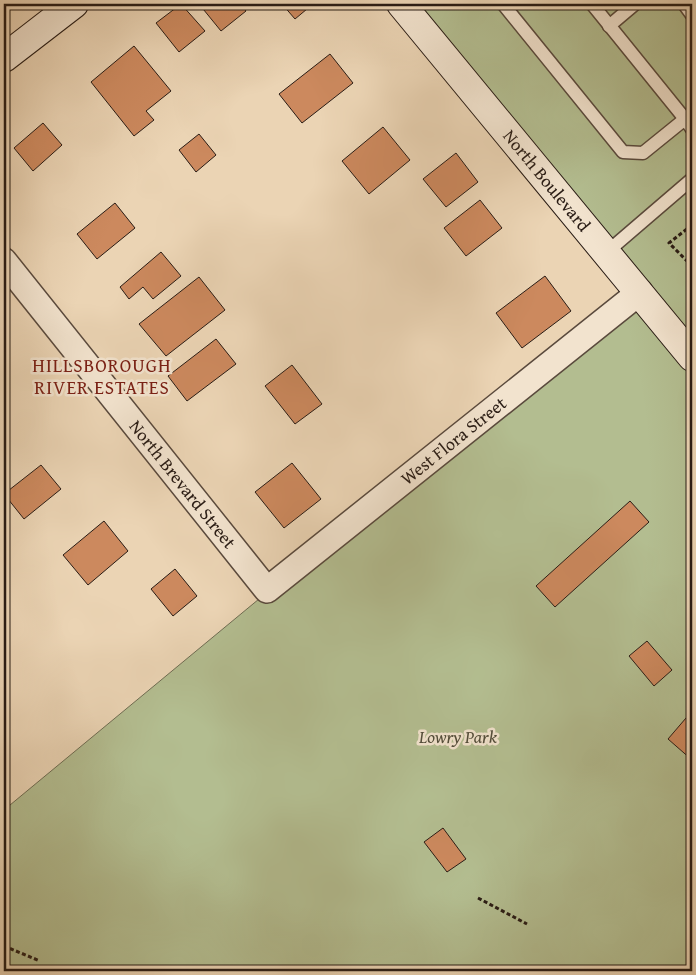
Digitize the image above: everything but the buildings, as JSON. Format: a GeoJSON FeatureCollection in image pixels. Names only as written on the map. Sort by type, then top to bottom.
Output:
{"type":"FeatureCollection","features":[{"type":"Feature","properties":{"kind":"street"},"geometry":{"type":"LineString","coordinates":[[4,58],[74,4]]}},
{"type":"Feature","properties":{"kind":"street","name":"North Boulevard"},"geometry":{"type":"LineString","coordinates":[[401,4],[692,357]]}},
{"type":"Feature","properties":{"kind":"street","name":"North Brevard Street"},"geometry":{"type":"LineString","coordinates":[[4,261],[267,590]]}},
{"type":"Feature","properties":{"kind":"street","name":"West Flora Street"},"geometry":{"type":"LineString","coordinates":[[267,590],[640,292]]}},
{"type":"Feature","properties":{"kind":"lane"},"geometry":{"type":"LineString","coordinates":[[503,4],[622,152],[643,153],[688,124],[592,4]]}},
{"type":"Feature","properties":{"kind":"lane"},"geometry":{"type":"LineString","coordinates":[[609,26],[635,4]]}},
{"type":"Feature","properties":{"kind":"lane"},"geometry":{"type":"LineString","coordinates":[[684,4],[692,15]]}},
{"type":"Feature","properties":{"kind":"lane"},"geometry":{"type":"LineString","coordinates":[[607,252],[692,178]]}},
{"type":"Feature","properties":{"kind":"path"},"geometry":{"type":"LineString","coordinates":[[692,226],[669,243],[692,266]]}},
{"type":"Feature","properties":{"kind":"path"},"geometry":{"type":"LineString","coordinates":[[478,898],[527,924]]}},
{"type":"Feature","properties":{"kind":"path"},"geometry":{"type":"LineString","coordinates":[[4,946],[40,960]]}},
{"type":"Feature","properties":{"kind":"green space"},"geometry":{"type":"Polygon","coordinates":[[[417,4],[692,4],[692,337],[417,4]]]}},
{"type":"Feature","properties":{"kind":"green space","name":"Lowry Park"},"geometry":{"type":"Polygon","coordinates":[[[630,292],[692,370],[692,971],[4,971],[4,810],[630,292]]]}},
{"type":"Feature","properties":{"kind":"district","name":"HILLSBOROUGH RIVER ESTATES"},"geometry":{"type":"Point","coordinates":[102,376]}}]}
